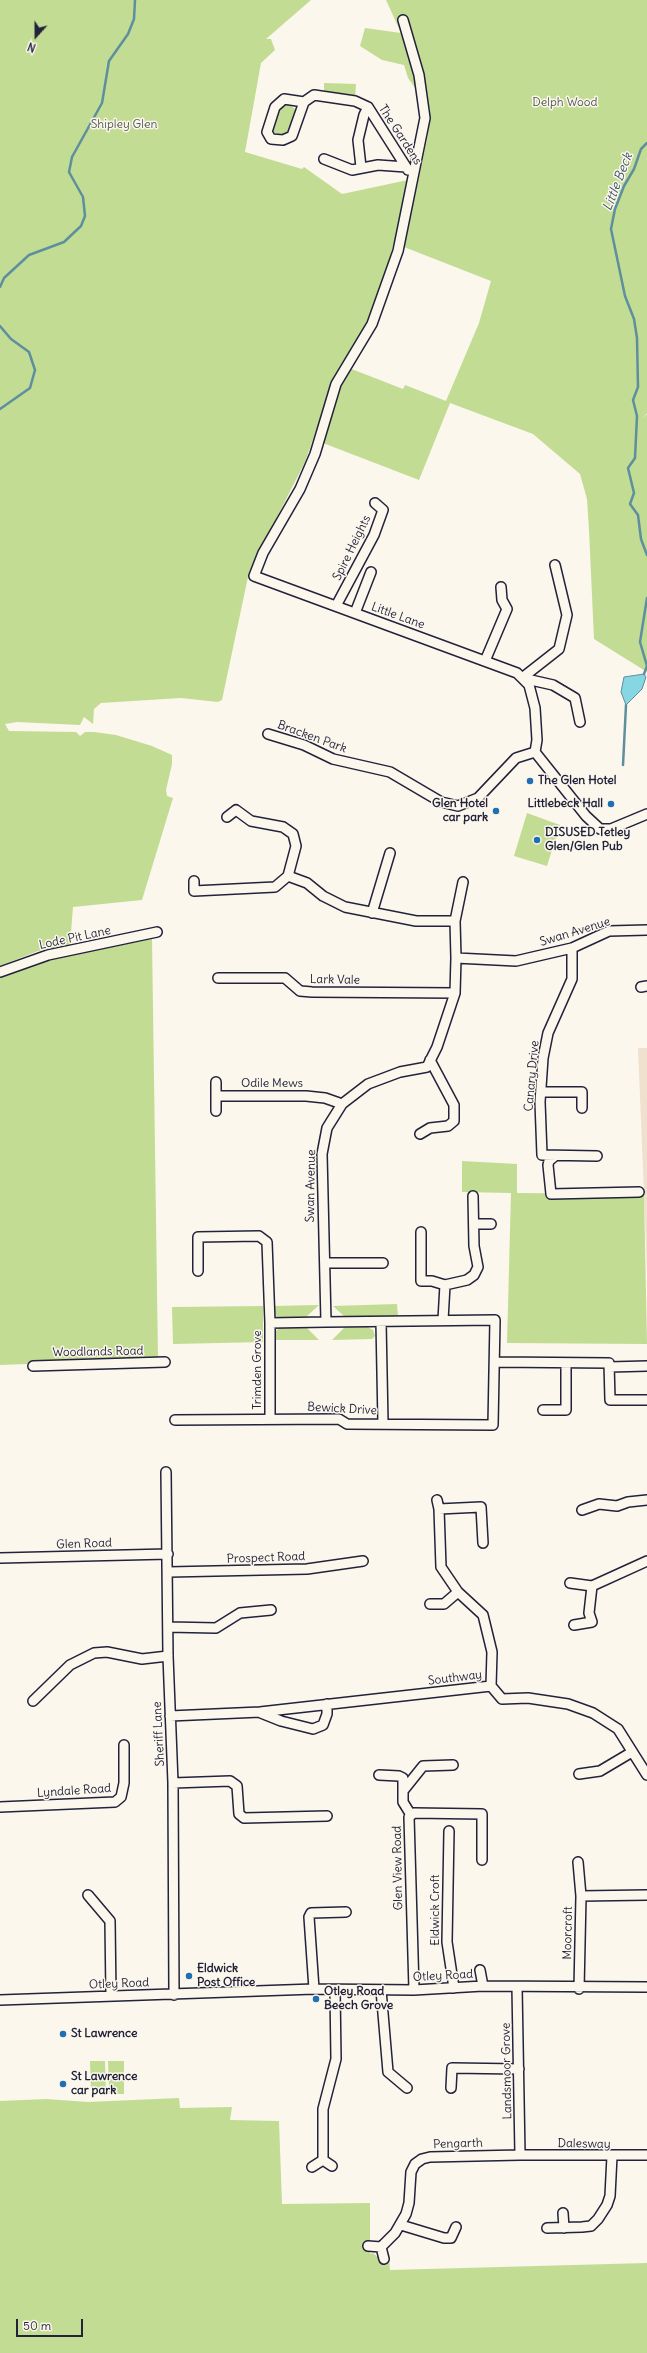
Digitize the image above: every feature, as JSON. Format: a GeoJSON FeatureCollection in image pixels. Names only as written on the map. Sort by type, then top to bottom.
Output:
{"type":"FeatureCollection","features":[{"type":"Feature","properties":{"kind":"street"},"geometry":{"type":"LineString","coordinates":[[403,20],[419,75],[425,118],[413,176]]}},
{"type":"Feature","properties":{"kind":"street"},"geometry":{"type":"LineString","coordinates":[[304,102],[284,99],[275,107],[266,132],[271,139],[283,140],[292,136],[304,102],[314,95],[355,101],[368,107],[364,115],[358,140],[361,167]]}},
{"type":"Feature","properties":{"kind":"street","name":"The Gardens"},"geometry":{"type":"LineString","coordinates":[[368,107],[413,176]]}},
{"type":"Feature","properties":{"kind":"street"},"geometry":{"type":"LineString","coordinates":[[324,159],[352,170],[361,167],[378,165],[406,167]]}},
{"type":"Feature","properties":{"kind":"street","name":"Little Lane"},"geometry":{"type":"LineString","coordinates":[[413,176],[398,251],[372,324],[336,384],[315,454],[300,489],[263,553],[254,576],[517,673],[529,685],[535,708],[537,740],[535,752]]}},
{"type":"Feature","properties":{"kind":"street","name":"Spire Heights"},"geometry":{"type":"LineString","coordinates":[[336,606],[374,535],[383,510],[375,503]]}},
{"type":"Feature","properties":{"kind":"street"},"geometry":{"type":"LineString","coordinates":[[522,678],[559,649],[567,615],[556,565]]}},
{"type":"Feature","properties":{"kind":"street"},"geometry":{"type":"LineString","coordinates":[[355,614],[371,572]]}},
{"type":"Feature","properties":{"kind":"street"},"geometry":{"type":"LineString","coordinates":[[485,661],[507,609],[502,600],[501,586]]}},
{"type":"Feature","properties":{"kind":"street"},"geometry":{"type":"LineString","coordinates":[[522,678],[553,686],[575,698],[580,722]]}},
{"type":"Feature","properties":{"kind":"street","name":"Bracken Park"},"geometry":{"type":"LineString","coordinates":[[268,734],[304,745],[333,759],[390,772],[441,802],[458,806],[478,798],[516,758],[535,752]]}},
{"type":"Feature","properties":{"kind":"street"},"geometry":{"type":"LineString","coordinates":[[535,752],[586,816],[600,829],[623,825],[647,814]]}},
{"type":"Feature","properties":{"kind":"street"},"geometry":{"type":"LineString","coordinates":[[194,881],[194,892],[275,887],[288,876],[296,846],[293,834],[283,827],[251,821],[234,806],[227,817]]}},
{"type":"Feature","properties":{"kind":"street"},"geometry":{"type":"LineString","coordinates":[[372,913],[390,853]]}},
{"type":"Feature","properties":{"kind":"street"},"geometry":{"type":"LineString","coordinates":[[288,876],[307,883],[323,896],[345,908],[416,921],[455,921]]}},
{"type":"Feature","properties":{"kind":"street"},"geometry":{"type":"LineString","coordinates":[[420,1134],[430,1128],[448,1126],[454,1121],[454,1105],[430,1060],[437,1047],[455,993],[455,921],[463,882]]}},
{"type":"Feature","properties":{"kind":"street","name":"Swan Avenue"},"geometry":{"type":"LineString","coordinates":[[456,958],[516,961],[572,948],[609,931],[647,930]]}},
{"type":"Feature","properties":{"kind":"street","name":"Lode Pit Lane"},"geometry":{"type":"LineString","coordinates":[[0,972],[48,955],[157,932]]}},
{"type":"Feature","properties":{"kind":"street","name":"Canary Drive"},"geometry":{"type":"LineString","coordinates":[[555,1156],[542,1155],[540,1092],[548,1033],[572,979],[572,948]]}},
{"type":"Feature","properties":{"kind":"street","name":"Lark Vale"},"geometry":{"type":"LineString","coordinates":[[218,978],[285,978],[300,991],[312,992],[455,993]]}},
{"type":"Feature","properties":{"kind":"street","name":"Swan Avenue"},"geometry":{"type":"LineString","coordinates":[[326,1322],[325,1263],[322,1218],[322,1154],[328,1128],[342,1104],[368,1084],[400,1072],[427,1067],[430,1060]]}},
{"type":"Feature","properties":{"kind":"street"},"geometry":{"type":"LineString","coordinates":[[216,1082],[216,1111]]}},
{"type":"Feature","properties":{"kind":"street"},"geometry":{"type":"LineString","coordinates":[[540,1092],[582,1092],[582,1108]]}},
{"type":"Feature","properties":{"kind":"street","name":"Odile Mews"},"geometry":{"type":"LineString","coordinates":[[216,1096],[306,1096],[325,1098],[342,1104]]}},
{"type":"Feature","properties":{"kind":"street"},"geometry":{"type":"LineString","coordinates":[[597,1156],[555,1156],[548,1165],[551,1194],[639,1192]]}},
{"type":"Feature","properties":{"kind":"street"},"geometry":{"type":"LineString","coordinates":[[421,1232],[421,1281],[432,1281],[444,1285],[467,1280],[474,1274],[478,1267],[474,1246],[473,1196]]}},
{"type":"Feature","properties":{"kind":"street"},"geometry":{"type":"LineString","coordinates":[[474,1224],[491,1224]]}},
{"type":"Feature","properties":{"kind":"street","name":"Trimden Grove"},"geometry":{"type":"LineString","coordinates":[[198,1270],[198,1237],[259,1236],[267,1242],[270,1322],[270,1418]]}},
{"type":"Feature","properties":{"kind":"street"},"geometry":{"type":"LineString","coordinates":[[325,1263],[383,1263]]}},
{"type":"Feature","properties":{"kind":"street"},"geometry":{"type":"LineString","coordinates":[[443,1320],[444,1285]]}},
{"type":"Feature","properties":{"kind":"street"},"geometry":{"type":"LineString","coordinates":[[270,1322],[495,1320],[495,1362],[609,1363],[610,1400],[647,1400]]}},
{"type":"Feature","properties":{"kind":"street"},"geometry":{"type":"LineString","coordinates":[[381,1322],[383,1423]]}},
{"type":"Feature","properties":{"kind":"street","name":"Woodlands Road"},"geometry":{"type":"LineString","coordinates":[[33,1366],[165,1362]]}},
{"type":"Feature","properties":{"kind":"street","name":"Bewick Drive"},"geometry":{"type":"LineString","coordinates":[[175,1420],[270,1418],[340,1419],[347,1424],[383,1423],[494,1425],[495,1362]]}},
{"type":"Feature","properties":{"kind":"street"},"geometry":{"type":"LineString","coordinates":[[543,1410],[566,1410],[566,1363]]}},
{"type":"Feature","properties":{"kind":"street"},"geometry":{"type":"LineString","coordinates":[[609,1367],[647,1366]]}},
{"type":"Feature","properties":{"kind":"street","name":"Sheriff Lane"},"geometry":{"type":"LineString","coordinates":[[166,1472],[169,1572],[168,1656],[173,1783],[174,1995]]}},
{"type":"Feature","properties":{"kind":"street"},"geometry":{"type":"LineString","coordinates":[[582,1510],[599,1504],[617,1506],[628,1502],[647,1500]]}},
{"type":"Feature","properties":{"kind":"street"},"geometry":{"type":"LineString","coordinates":[[483,1543],[481,1508],[438,1504],[441,1567],[458,1592],[483,1615],[492,1652],[491,1686]]}},
{"type":"Feature","properties":{"kind":"street","name":"Glen Road"},"geometry":{"type":"LineString","coordinates":[[0,1558],[168,1554]]}},
{"type":"Feature","properties":{"kind":"street","name":"Prospect Road"},"geometry":{"type":"LineString","coordinates":[[169,1572],[307,1570],[363,1562]]}},
{"type":"Feature","properties":{"kind":"street"},"geometry":{"type":"LineString","coordinates":[[570,1583],[592,1586],[647,1562]]}},
{"type":"Feature","properties":{"kind":"street"},"geometry":{"type":"LineString","coordinates":[[574,1625],[592,1622],[589,1613],[592,1586]]}},
{"type":"Feature","properties":{"kind":"street"},"geometry":{"type":"LineString","coordinates":[[430,1604],[444,1604],[458,1592]]}},
{"type":"Feature","properties":{"kind":"street"},"geometry":{"type":"LineString","coordinates":[[168,1627],[216,1628],[240,1613],[271,1610]]}},
{"type":"Feature","properties":{"kind":"street"},"geometry":{"type":"LineString","coordinates":[[33,1701],[70,1665],[94,1653],[107,1652],[142,1659],[168,1656]]}},
{"type":"Feature","properties":{"kind":"street","name":"Southway"},"geometry":{"type":"LineString","coordinates":[[170,1716],[260,1712],[491,1686],[502,1699],[528,1698],[568,1704],[593,1713],[618,1729],[647,1775]]}},
{"type":"Feature","properties":{"kind":"street","name":"Southway"},"geometry":{"type":"LineString","coordinates":[[260,1712],[281,1721],[313,1729],[323,1725],[327,1714],[327,1704]]}},
{"type":"Feature","properties":{"kind":"street","name":"Lyndale Road"},"geometry":{"type":"LineString","coordinates":[[0,1806],[115,1802],[121,1797],[124,1783],[124,1745]]}},
{"type":"Feature","properties":{"kind":"street"},"geometry":{"type":"LineString","coordinates":[[579,1774],[600,1771],[632,1752]]}},
{"type":"Feature","properties":{"kind":"street"},"geometry":{"type":"LineString","coordinates":[[404,1791],[423,1766],[453,1765]]}},
{"type":"Feature","properties":{"kind":"street"},"geometry":{"type":"LineString","coordinates":[[378,1775],[399,1776],[403,1778],[403,1802],[410,1815]]}},
{"type":"Feature","properties":{"kind":"street"},"geometry":{"type":"LineString","coordinates":[[173,1783],[230,1781],[237,1786],[239,1814],[244,1818],[327,1816]]}},
{"type":"Feature","properties":{"kind":"street","name":"Glen View Road"},"geometry":{"type":"LineString","coordinates":[[414,1990],[410,1815],[414,1812],[482,1814],[482,1860]]}},
{"type":"Feature","properties":{"kind":"street","name":"Eldwick Croft"},"geometry":{"type":"LineString","coordinates":[[449,1832],[447,1942],[454,1988]]}},
{"type":"Feature","properties":{"kind":"street"},"geometry":{"type":"LineString","coordinates":[[578,1862],[581,1896]]}},
{"type":"Feature","properties":{"kind":"street","name":"Moorcroft"},"geometry":{"type":"LineString","coordinates":[[579,1988],[581,1896],[647,1895]]}},
{"type":"Feature","properties":{"kind":"street"},"geometry":{"type":"LineString","coordinates":[[88,1896],[110,1921],[111,1996]]}},
{"type":"Feature","properties":{"kind":"street"},"geometry":{"type":"LineString","coordinates":[[314,1989],[309,1917],[311,1913],[346,1912]]}},
{"type":"Feature","properties":{"kind":"street"},"geometry":{"type":"LineString","coordinates":[[480,1970],[483,1986]]}},
{"type":"Feature","properties":{"kind":"street","name":"Otley Road"},"geometry":{"type":"LineString","coordinates":[[0,2000],[314,1989],[414,1990],[483,1986],[579,1988],[647,1987]]}},
{"type":"Feature","properties":{"kind":"street","name":"Landsmoor Grove"},"geometry":{"type":"LineString","coordinates":[[517,1987],[520,2155]]}},
{"type":"Feature","properties":{"kind":"street"},"geometry":{"type":"LineString","coordinates":[[323,2160],[323,2109],[336,2059],[336,1990]]}},
{"type":"Feature","properties":{"kind":"street"},"geometry":{"type":"LineString","coordinates":[[381,1990],[388,2072],[407,2088]]}},
{"type":"Feature","properties":{"kind":"street"},"geometry":{"type":"LineString","coordinates":[[451,2088],[452,2068],[519,2070]]}},
{"type":"Feature","properties":{"kind":"street","name":"Dalesway"},"geometry":{"type":"LineString","coordinates":[[520,2155],[647,2155]]}},
{"type":"Feature","properties":{"kind":"street","name":"Pengarth"},"geometry":{"type":"LineString","coordinates":[[381,2247],[401,2225],[409,2203],[411,2172],[415,2164],[422,2159],[430,2157],[520,2155]]}},
{"type":"Feature","properties":{"kind":"street"},"geometry":{"type":"LineString","coordinates":[[547,2228],[591,2226],[607,2205],[610,2196],[612,2156]]}},
{"type":"Feature","properties":{"kind":"street"},"geometry":{"type":"LineString","coordinates":[[323,2160],[332,2166]]}},
{"type":"Feature","properties":{"kind":"street"},"geometry":{"type":"LineString","coordinates":[[312,2167],[323,2160]]}},
{"type":"Feature","properties":{"kind":"street"},"geometry":{"type":"LineString","coordinates":[[563,2213],[564,2228]]}},
{"type":"Feature","properties":{"kind":"street"},"geometry":{"type":"LineString","coordinates":[[401,2225],[444,2238],[451,2238],[456,2227]]}},
{"type":"Feature","properties":{"kind":"street"},"geometry":{"type":"LineString","coordinates":[[368,2246],[381,2247],[384,2259]]}},
{"type":"Feature","properties":{"kind":"shaded area"},"geometry":{"type":"Polygon","coordinates":[[[638,1048],[647,1048],[647,1274],[644,1194],[638,1048]]]}},
{"type":"Feature","properties":{"kind":"green space","name":"Shipley Glen"},"geometry":{"type":"Polygon","coordinates":[[[0,0],[311,0],[266,39],[271,39],[275,50],[261,63],[245,152],[302,169],[304,167],[342,194],[408,180],[398,228],[376,307],[333,382],[305,462],[249,572],[222,700],[218,702],[181,698],[101,703],[94,709],[93,724],[84,717],[80,725],[17,722],[5,724],[9,731],[76,732],[80,736],[85,732],[94,732],[116,735],[152,746],[172,755],[172,764],[166,790],[167,796],[173,798],[142,900],[73,907],[70,945],[38,951],[0,966],[0,0]]]}},
{"type":"Feature","properties":{"kind":"green space","name":"Delph Wood"},"geometry":{"type":"Polygon","coordinates":[[[386,0],[647,0],[647,413],[642,419],[647,414],[647,672],[594,639],[587,499],[580,474],[533,434],[450,403],[419,480],[323,443],[338,389],[349,368],[403,389],[405,385],[446,401],[479,323],[491,281],[404,247],[428,135],[430,109],[408,78],[404,65],[382,60],[360,46],[365,28],[401,33],[386,0]]]}},
{"type":"Feature","properties":{"kind":"green space"},"geometry":{"type":"Polygon","coordinates":[[[324,83],[356,84],[355,99],[328,93],[324,90],[324,83]]]}},
{"type":"Feature","properties":{"kind":"green space"},"geometry":{"type":"Polygon","coordinates":[[[289,104],[297,111],[289,134],[282,138],[272,134],[271,129],[279,107],[289,104]]]}},
{"type":"Feature","properties":{"kind":"green space","name":"DISUSED Tetley Glen/Glen Pub"},"geometry":{"type":"Polygon","coordinates":[[[527,813],[560,825],[547,866],[514,856],[527,813]]]}},
{"type":"Feature","properties":{"kind":"green space"},"geometry":{"type":"Polygon","coordinates":[[[152,939],[158,1359],[0,1365],[0,976],[46,960],[152,939]]]}},
{"type":"Feature","properties":{"kind":"green space"},"geometry":{"type":"Polygon","coordinates":[[[462,1161],[517,1164],[517,1193],[644,1194],[647,1344],[507,1343],[511,1193],[462,1192],[462,1161]]]}},
{"type":"Feature","properties":{"kind":"green space"},"geometry":{"type":"Polygon","coordinates":[[[397,1304],[398,1316],[345,1317],[333,1306],[397,1304]]]}},
{"type":"Feature","properties":{"kind":"green space"},"geometry":{"type":"Polygon","coordinates":[[[319,1305],[306,1317],[277,1317],[273,1312],[273,1306],[319,1305]]]}},
{"type":"Feature","properties":{"kind":"green space"},"geometry":{"type":"Polygon","coordinates":[[[263,1306],[263,1342],[173,1344],[172,1307],[263,1306]]]}},
{"type":"Feature","properties":{"kind":"green space"},"geometry":{"type":"Polygon","coordinates":[[[306,1327],[319,1340],[273,1340],[275,1332],[279,1328],[306,1327]]]}},
{"type":"Feature","properties":{"kind":"green space"},"geometry":{"type":"Polygon","coordinates":[[[345,1327],[368,1327],[373,1330],[375,1336],[372,1339],[332,1340],[345,1327]]]}},
{"type":"Feature","properties":{"kind":"green space"},"geometry":{"type":"Polygon","coordinates":[[[90,2061],[105,2061],[106,2093],[91,2093],[90,2061]]]}},
{"type":"Feature","properties":{"kind":"green space"},"geometry":{"type":"Polygon","coordinates":[[[108,2061],[124,2061],[124,2094],[109,2094],[108,2061]]]}},
{"type":"Feature","properties":{"kind":"green space"},"geometry":{"type":"Polygon","coordinates":[[[179,2098],[180,2108],[232,2107],[230,2120],[279,2121],[282,2204],[370,2203],[370,2254],[373,2253],[381,2260],[389,2258],[390,2270],[647,2263],[647,2353],[0,2353],[0,2101],[46,2099],[88,2102],[179,2098]]]}},
{"type":"Feature","properties":{"kind":"water"},"geometry":{"type":"Polygon","coordinates":[[[644,674],[646,677],[642,689],[626,705],[621,692],[624,677],[644,674]]]}},
{"type":"Feature","properties":{"kind":"waterway"},"geometry":{"type":"LineString","coordinates":[[0,287],[4,278],[29,255],[64,242],[81,226],[85,216],[83,197],[69,172],[72,157],[102,103],[109,61],[128,34],[134,19],[135,0]]}},
{"type":"Feature","properties":{"kind":"waterway","name":"Little Beck"},"geometry":{"type":"LineString","coordinates":[[647,143],[641,149],[634,169],[624,186],[615,209],[611,229],[625,296],[634,319],[637,338],[638,387],[633,400],[637,416],[635,458],[628,468],[634,493],[630,504],[638,515],[641,539],[647,555]]}},
{"type":"Feature","properties":{"kind":"waterway"},"geometry":{"type":"LineString","coordinates":[[0,326],[11,339],[29,352],[35,370],[30,388],[0,409]]}},
{"type":"Feature","properties":{"kind":"waterway","name":"Little Beck"},"geometry":{"type":"LineString","coordinates":[[644,674],[647,666],[640,642],[647,598]]}},
{"type":"Feature","properties":{"kind":"waterway","name":"Little Beck"},"geometry":{"type":"LineString","coordinates":[[623,765],[626,705]]}},
{"type":"Feature","properties":{"kind":"place","name":"The Glen Hotel"},"geometry":{"type":"Point","coordinates":[530,781]}},
{"type":"Feature","properties":{"kind":"place","name":"Littlebeck Hall"},"geometry":{"type":"Point","coordinates":[611,804]}},
{"type":"Feature","properties":{"kind":"place","name":"Glen Hotel car park"},"geometry":{"type":"Point","coordinates":[496,811]}},
{"type":"Feature","properties":{"kind":"place","name":"DISUSED Tetley Glen/Glen Pub"},"geometry":{"type":"Point","coordinates":[537,840]}},
{"type":"Feature","properties":{"kind":"place","name":"Eldwick Post Office"},"geometry":{"type":"Point","coordinates":[189,1976]}},
{"type":"Feature","properties":{"kind":"place","name":"Otley Road Beech Grove"},"geometry":{"type":"Point","coordinates":[316,1999]}},
{"type":"Feature","properties":{"kind":"place","name":"St Lawrence"},"geometry":{"type":"Point","coordinates":[63,2034]}},
{"type":"Feature","properties":{"kind":"place","name":"St Lawrence car park"},"geometry":{"type":"Point","coordinates":[63,2084]}}]}
